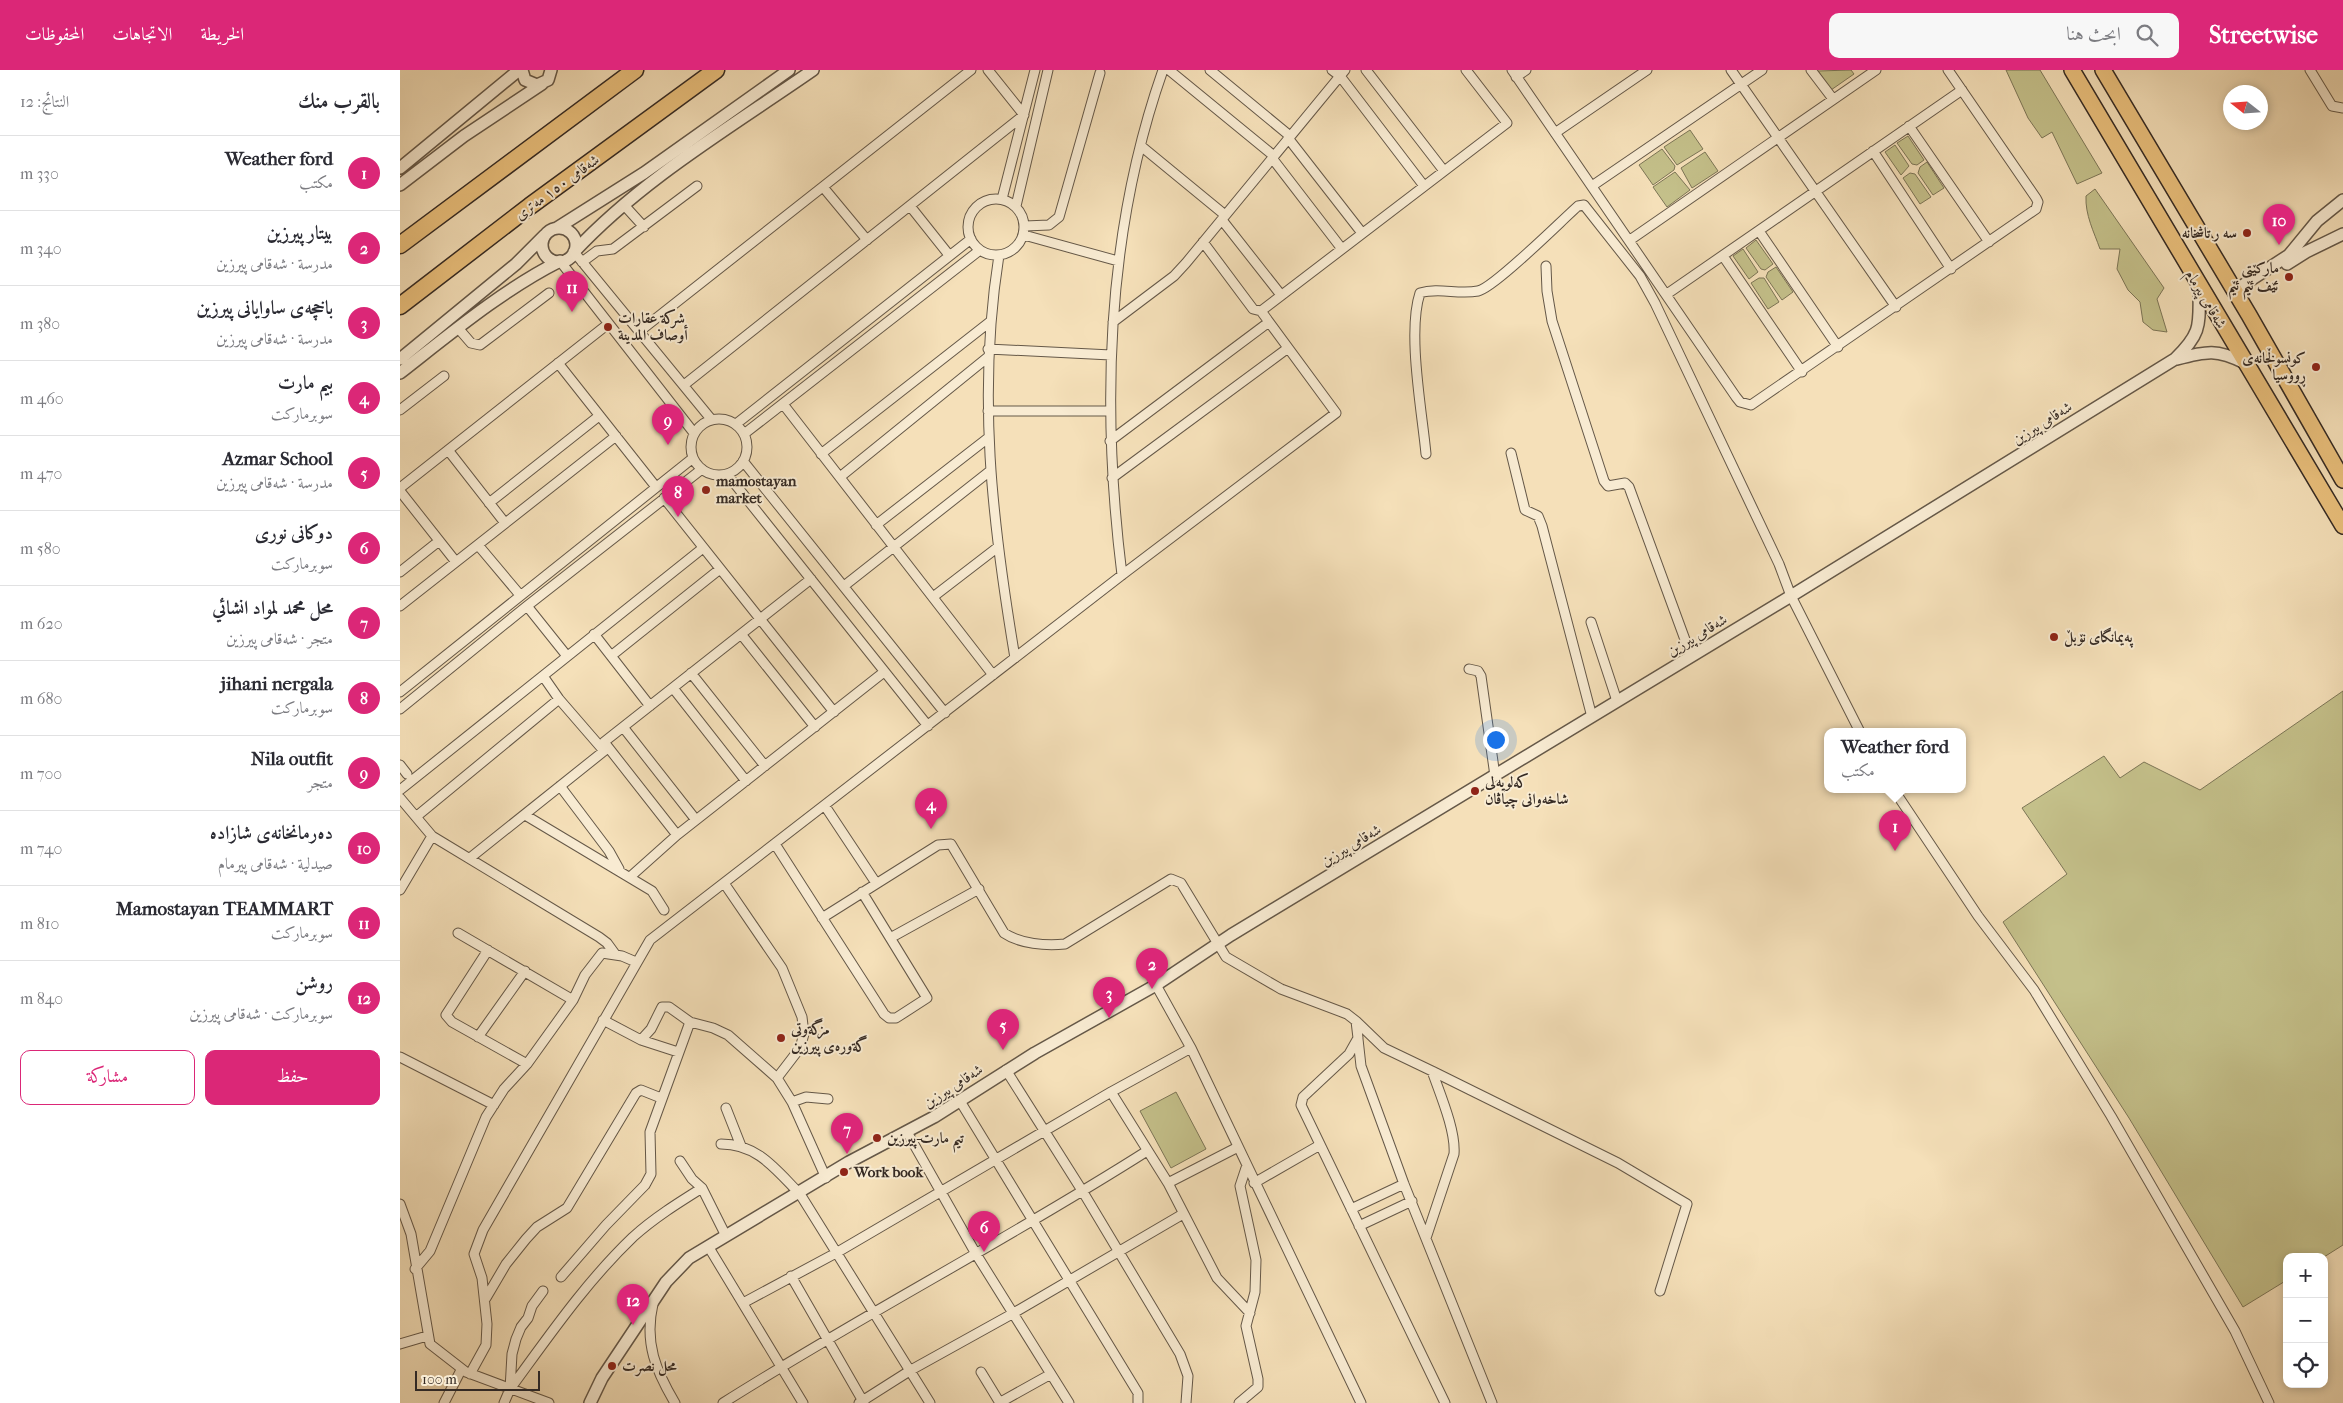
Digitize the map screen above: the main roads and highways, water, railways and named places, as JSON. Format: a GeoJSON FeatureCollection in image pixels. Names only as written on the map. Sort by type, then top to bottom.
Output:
{"type":"FeatureCollection","features":[{"type":"Feature","properties":{"kind":"highway"},"geometry":{"type":"LineString","coordinates":[[400,245],[635,70]]}},
{"type":"Feature","properties":{"kind":"highway","name":"شەقامی ١٥٠ مەتری"},"geometry":{"type":"LineString","coordinates":[[400,306],[530,206],[716,70]]}},
{"type":"Feature","properties":{"kind":"highway","name":"شەقامی پیرمام"},"geometry":{"type":"LineString","coordinates":[[2072,70],[2199,288],[2343,526]]}},
{"type":"Feature","properties":{"kind":"highway","name":"شەقامی پیرمام"},"geometry":{"type":"LineString","coordinates":[[2103,70],[2236,294],[2343,480]]}},
{"type":"Feature","properties":{"kind":"place","name":"سه ر تاشخانه"},"geometry":{"type":"Point","coordinates":[2247,233]}},
{"type":"Feature","properties":{"kind":"place","name":"دەرمانخانەی شازادە"},"geometry":{"type":"Point","coordinates":[2279,245]}},
{"type":"Feature","properties":{"kind":"place","name":"مارکێتی ئێف ئێم ئێم"},"geometry":{"type":"Point","coordinates":[2289,277]}},
{"type":"Feature","properties":{"kind":"place","name":"Mamostayan TEAMMART"},"geometry":{"type":"Point","coordinates":[572,312]}},
{"type":"Feature","properties":{"kind":"place","name":"شركة عقارات أوصاف المدينة"},"geometry":{"type":"Point","coordinates":[608,327]}},
{"type":"Feature","properties":{"kind":"place","name":"کونسوڵخانەی ڕووسیا"},"geometry":{"type":"Point","coordinates":[2316,367]}},
{"type":"Feature","properties":{"kind":"place","name":"Nila outfit"},"geometry":{"type":"Point","coordinates":[668,445]}},
{"type":"Feature","properties":{"kind":"place","name":"mamostayan market"},"geometry":{"type":"Point","coordinates":[706,490]}},
{"type":"Feature","properties":{"kind":"place","name":"jihani nergala"},"geometry":{"type":"Point","coordinates":[678,517]}},
{"type":"Feature","properties":{"kind":"place","name":"پەیمانگای نۆبڵ"},"geometry":{"type":"Point","coordinates":[2054,637]}},
{"type":"Feature","properties":{"kind":"place","name":"کەلوپەلی شاخەوانی چیاڤان"},"geometry":{"type":"Point","coordinates":[1475,791]}},
{"type":"Feature","properties":{"kind":"place","name":"بیم مارت"},"geometry":{"type":"Point","coordinates":[931,829]}},
{"type":"Feature","properties":{"kind":"place","name":"Weather ford"},"geometry":{"type":"Point","coordinates":[1895,851]}},
{"type":"Feature","properties":{"kind":"place","name":"بيتار پيرزين"},"geometry":{"type":"Point","coordinates":[1152,989]}},
{"type":"Feature","properties":{"kind":"place","name":"باخچەی ساوایانی پیرزین"},"geometry":{"type":"Point","coordinates":[1109,1018]}},
{"type":"Feature","properties":{"kind":"place","name":"مزگةوتی گةورەی پیرزین"},"geometry":{"type":"Point","coordinates":[781,1038]}},
{"type":"Feature","properties":{"kind":"place","name":"Azmar School"},"geometry":{"type":"Point","coordinates":[1003,1050]}},
{"type":"Feature","properties":{"kind":"place","name":"تیم مارت-پیرزین"},"geometry":{"type":"Point","coordinates":[877,1138]}},
{"type":"Feature","properties":{"kind":"place","name":"محل محمد لمواد انشائي"},"geometry":{"type":"Point","coordinates":[847,1154]}},
{"type":"Feature","properties":{"kind":"place","name":"Work book"},"geometry":{"type":"Point","coordinates":[844,1172]}},
{"type":"Feature","properties":{"kind":"place","name":"دوکانی نوری"},"geometry":{"type":"Point","coordinates":[984,1252]}},
{"type":"Feature","properties":{"kind":"place","name":"روشن"},"geometry":{"type":"Point","coordinates":[633,1325]}},
{"type":"Feature","properties":{"kind":"place","name":"محل نصرت"},"geometry":{"type":"Point","coordinates":[612,1366]}}]}
